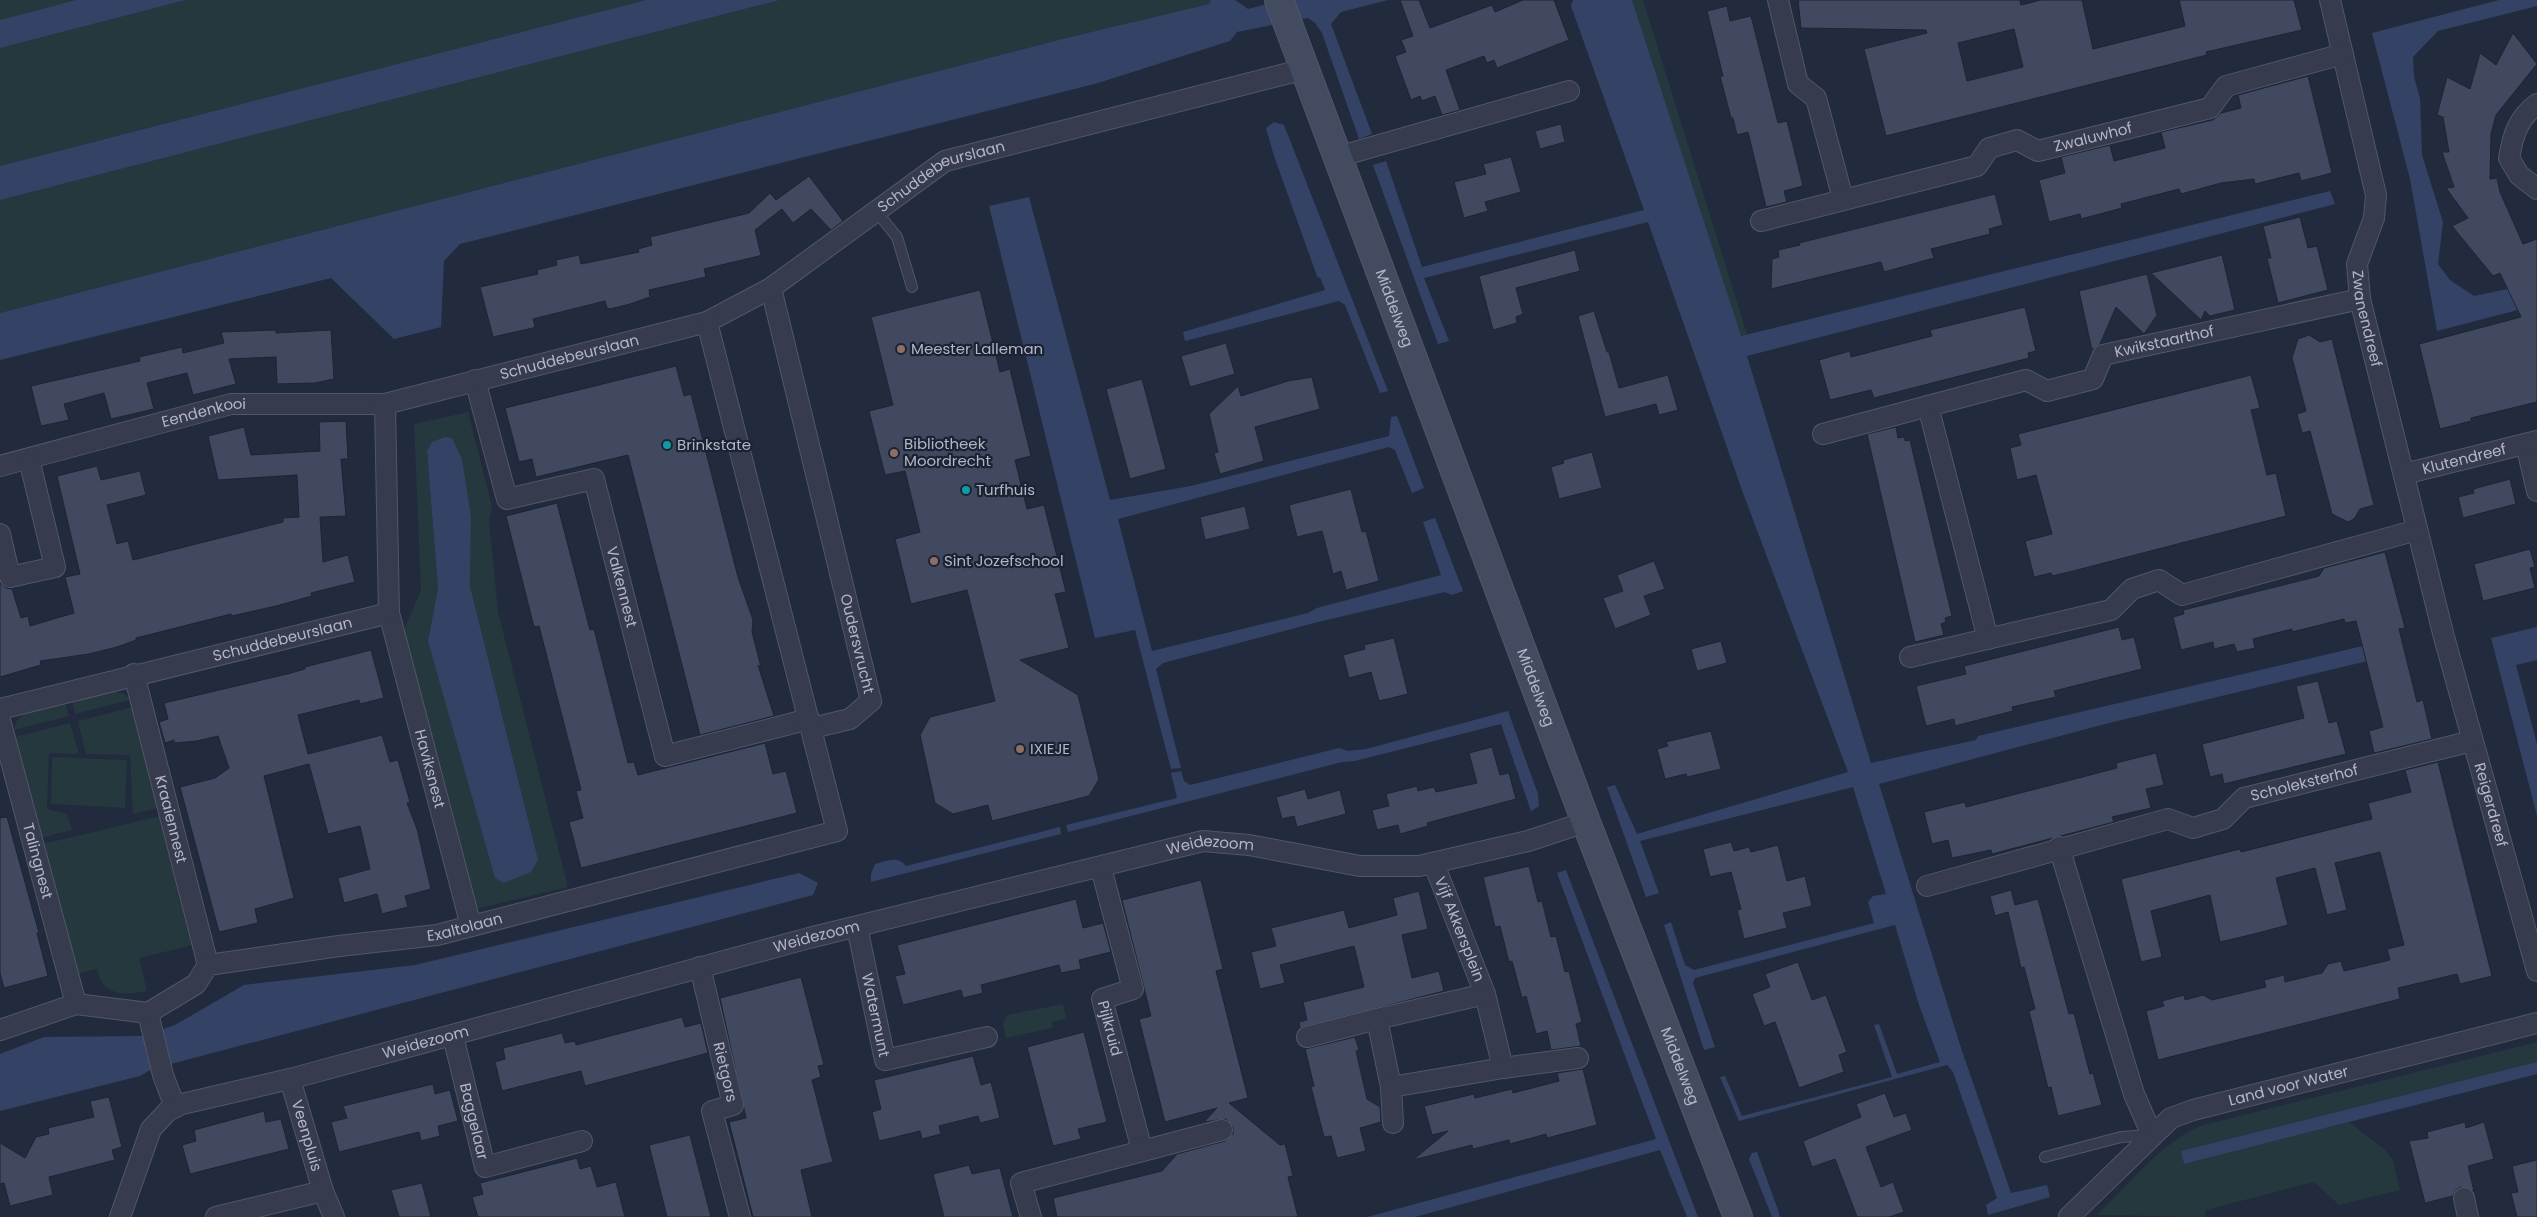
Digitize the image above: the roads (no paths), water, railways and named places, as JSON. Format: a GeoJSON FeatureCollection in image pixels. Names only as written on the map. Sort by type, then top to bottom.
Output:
{"type":"FeatureCollection","features":[{"type":"Feature","properties":{"kind":"street","name":"Middelweg"},"geometry":{"type":"LineString","coordinates":[[1279,0],[1586,822],[1738,1217]]}},
{"type":"Feature","properties":{"kind":"street"},"geometry":{"type":"LineString","coordinates":[[1778,0],[1798,84],[1816,98],[1843,199]]}},
{"type":"Feature","properties":{"kind":"street","name":"Zwanendreef"},"geometry":{"type":"LineString","coordinates":[[2330,0],[2376,195],[2374,218],[2357,264],[2360,299],[2444,637]]}},
{"type":"Feature","properties":{"kind":"street","name":"Zwaluwhof"},"geometry":{"type":"LineString","coordinates":[[1760,221],[1977,166],[1989,148],[2017,140],[2038,151],[2210,108],[2226,86],[2343,54]]}},
{"type":"Feature","properties":{"kind":"street","name":"Schuddebeurslaan"},"geometry":{"type":"LineString","coordinates":[[384,404],[706,322],[771,288],[945,160],[1305,70]]}},
{"type":"Feature","properties":{"kind":"street"},"geometry":{"type":"LineString","coordinates":[[1337,157],[1568,91]]}},
{"type":"Feature","properties":{"kind":"street"},"geometry":{"type":"LineString","coordinates":[[2537,104],[2525,113],[2513,133],[2509,158],[2519,175],[2537,189]]}},
{"type":"Feature","properties":{"kind":"street","name":"Oudersvrucht"},"geometry":{"type":"LineString","coordinates":[[771,288],[871,701],[850,719],[810,723]]}},
{"type":"Feature","properties":{"kind":"street","name":"Kwikstaarthof"},"geometry":{"type":"LineString","coordinates":[[1822,434],[2026,380],[2047,391],[2093,379],[2103,355],[2360,299]]}},
{"type":"Feature","properties":{"kind":"street"},"geometry":{"type":"LineString","coordinates":[[706,322],[810,723]]}},
{"type":"Feature","properties":{"kind":"street","name":"Valkennest"},"geometry":{"type":"LineString","coordinates":[[475,380],[507,499],[594,479],[664,756],[810,723]]}},
{"type":"Feature","properties":{"kind":"street","name":"Eendenkooi"},"geometry":{"type":"LineString","coordinates":[[0,466],[231,404],[384,404]]}},
{"type":"Feature","properties":{"kind":"street"},"geometry":{"type":"LineString","coordinates":[[384,404],[389,613]]}},
{"type":"Feature","properties":{"kind":"street"},"geometry":{"type":"LineString","coordinates":[[1928,406],[1988,639]]}},
{"type":"Feature","properties":{"kind":"street","name":"Klutendreef"},"geometry":{"type":"LineString","coordinates":[[2404,474],[2531,442],[2537,491]]}},
{"type":"Feature","properties":{"kind":"street"},"geometry":{"type":"LineString","coordinates":[[0,534],[10,577],[55,567],[29,459]]}},
{"type":"Feature","properties":{"kind":"street"},"geometry":{"type":"LineString","coordinates":[[1910,657],[2111,610],[2132,589],[2159,580],[2182,594],[2418,530]]}},
{"type":"Feature","properties":{"kind":"street","name":"Schuddebeurslaan"},"geometry":{"type":"LineString","coordinates":[[0,709],[134,674],[389,613]]}},
{"type":"Feature","properties":{"kind":"street","name":"Haviksnest"},"geometry":{"type":"LineString","coordinates":[[389,613],[471,926]]}},
{"type":"Feature","properties":{"kind":"street","name":"Reigerdreef"},"geometry":{"type":"LineString","coordinates":[[2444,637],[2537,971]]}},
{"type":"Feature","properties":{"kind":"street","name":"Kraaiennest"},"geometry":{"type":"LineString","coordinates":[[134,674],[208,965]]}},
{"type":"Feature","properties":{"kind":"street","name":"Talingnest"},"geometry":{"type":"LineString","coordinates":[[0,720],[76,1004]]}},
{"type":"Feature","properties":{"kind":"street","name":"Exaltolaan"},"geometry":{"type":"LineString","coordinates":[[208,965],[339,946],[437,935],[836,831],[810,723]]}},
{"type":"Feature","properties":{"kind":"street","name":"Scholeksterhof"},"geometry":{"type":"LineString","coordinates":[[1927,886],[2059,847],[2168,819],[2193,828],[2223,819],[2244,798],[2472,741]]}},
{"type":"Feature","properties":{"kind":"street","name":"Weidezoom"},"geometry":{"type":"LineString","coordinates":[[120,1217],[151,1129],[175,1107],[453,1036],[700,967],[858,926],[1101,868],[1202,841],[1249,845],[1360,866],[1434,864],[1528,841],[1586,822]]}},
{"type":"Feature","properties":{"kind":"street"},"geometry":{"type":"LineString","coordinates":[[2059,847],[2134,1094],[2152,1135]]}},
{"type":"Feature","properties":{"kind":"street","name":"Vijf Akkersplein"},"geometry":{"type":"LineString","coordinates":[[1434,864],[1485,994],[1503,1068]]}},
{"type":"Feature","properties":{"kind":"street","name":"Pijlkruid"},"geometry":{"type":"LineString","coordinates":[[1101,868],[1133,989],[1102,999],[1142,1150]]}},
{"type":"Feature","properties":{"kind":"street","name":"Watermunt"},"geometry":{"type":"LineString","coordinates":[[858,926],[885,1060],[987,1037]]}},
{"type":"Feature","properties":{"kind":"street"},"geometry":{"type":"LineString","coordinates":[[150,1020],[196,984],[208,965]]}},
{"type":"Feature","properties":{"kind":"street","name":"Rietgors"},"geometry":{"type":"LineString","coordinates":[[700,967],[733,1105],[712,1111],[740,1217]]}},
{"type":"Feature","properties":{"kind":"street","name":"Vijf Akkersplein"},"geometry":{"type":"LineString","coordinates":[[1307,1037],[1485,994]]}},
{"type":"Feature","properties":{"kind":"street"},"geometry":{"type":"LineString","coordinates":[[0,1030],[76,1004],[150,1020]]}},
{"type":"Feature","properties":{"kind":"street"},"geometry":{"type":"LineString","coordinates":[[1378,1019],[1391,1087],[1393,1123]]}},
{"type":"Feature","properties":{"kind":"street"},"geometry":{"type":"LineString","coordinates":[[150,1020],[163,1074],[175,1107]]}},
{"type":"Feature","properties":{"kind":"street","name":"Land voor Water"},"geometry":{"type":"LineString","coordinates":[[2074,1215],[2171,1118],[2193,1110],[2537,1023]]}},
{"type":"Feature","properties":{"kind":"street","name":"Baggelaar"},"geometry":{"type":"LineString","coordinates":[[453,1036],[485,1167],[582,1141]]}},
{"type":"Feature","properties":{"kind":"street"},"geometry":{"type":"LineString","coordinates":[[1391,1087],[1503,1068],[1578,1058]]}},
{"type":"Feature","properties":{"kind":"street","name":"Veenpluis"},"geometry":{"type":"LineString","coordinates":[[290,1079],[323,1192],[334,1217]]}},
{"type":"Feature","properties":{"kind":"street"},"geometry":{"type":"LineString","coordinates":[[1031,1217],[1021,1183],[1222,1130]]}},
{"type":"Feature","properties":{"kind":"street","name":"Veenpluis"},"geometry":{"type":"LineString","coordinates":[[216,1217],[323,1192]]}},
{"type":"Feature","properties":{"kind":"lane"},"geometry":{"type":"LineString","coordinates":[[876,211],[898,237],[912,287]]}},
{"type":"Feature","properties":{"kind":"lane"},"geometry":{"type":"LineString","coordinates":[[2045,1157],[2121,1137],[2152,1135]]}},
{"type":"Feature","properties":{"kind":"water"},"geometry":{"type":"Polygon","coordinates":[[[76,0],[186,0],[0,48],[0,20],[76,0]]]}},
{"type":"Feature","properties":{"kind":"water"},"geometry":{"type":"Polygon","coordinates":[[[646,0],[780,0],[0,200],[0,166],[646,0]]]}},
{"type":"Feature","properties":{"kind":"water"},"geometry":{"type":"Polygon","coordinates":[[[1211,0],[1235,0],[1248,9],[1282,0],[1388,0],[1341,12],[1331,24],[1372,134],[1359,139],[1322,33],[1315,23],[1308,18],[1237,32],[1230,41],[1098,83],[460,244],[444,261],[441,327],[394,339],[331,278],[0,360],[0,313],[1066,38],[1209,4],[1211,0]]]}},
{"type":"Feature","properties":{"kind":"water"},"geometry":{"type":"Polygon","coordinates":[[[1573,0],[1632,0],[1741,336],[2330,191],[2335,204],[1747,356],[1871,763],[1976,740],[1978,736],[2401,637],[2405,652],[2105,724],[1879,784],[1960,1045],[2011,1193],[2047,1185],[2050,1197],[1988,1215],[1986,1205],[1997,1198],[1953,1072],[1947,1065],[1739,1121],[1720,1077],[1725,1076],[1742,1116],[1892,1077],[1874,1025],[1879,1024],[1897,1074],[1940,1062],[1919,1005],[1895,925],[1695,978],[1693,983],[1715,1047],[1704,1050],[1664,925],[1671,922],[1685,965],[1694,970],[1874,923],[1868,902],[1873,896],[1886,894],[1853,787],[1640,841],[1659,893],[1646,897],[1607,787],[1615,785],[1637,834],[1848,772],[1743,493],[1648,222],[1424,278],[1449,341],[1438,344],[1373,165],[1386,161],[1422,267],[1644,210],[1571,6],[1573,0]]]}},
{"type":"Feature","properties":{"kind":"water"},"geometry":{"type":"Polygon","coordinates":[[[2499,0],[2537,0],[2537,6],[2438,31],[2413,57],[2414,77],[2420,98],[2422,155],[2443,222],[2438,264],[2450,280],[2474,296],[2537,283],[2537,305],[2437,331],[2410,179],[2372,33],[2499,0]]]}},
{"type":"Feature","properties":{"kind":"water"},"geometry":{"type":"Polygon","coordinates":[[[1274,122],[1284,125],[1388,391],[1380,393],[1345,305],[1339,301],[1185,341],[1183,332],[1325,290],[1321,279],[1317,276],[1274,156],[1266,128],[1274,122]]]}},
{"type":"Feature","properties":{"kind":"water"},"geometry":{"type":"Polygon","coordinates":[[[1029,197],[1110,500],[1191,486],[1389,436],[1391,417],[1397,416],[1424,488],[1412,493],[1395,450],[1389,447],[1118,519],[1152,651],[1308,613],[1317,608],[1441,575],[1423,522],[1435,518],[1463,591],[1452,595],[1445,592],[1314,623],[1163,663],[1156,669],[1181,768],[1171,769],[1135,630],[1095,638],[989,206],[1029,197]]]}},
{"type":"Feature","properties":{"kind":"water"},"geometry":{"type":"Polygon","coordinates":[[[445,437],[452,438],[462,459],[471,516],[470,586],[538,860],[531,872],[504,883],[495,878],[428,641],[438,588],[427,451],[432,442],[445,437]]]}},
{"type":"Feature","properties":{"kind":"water"},"geometry":{"type":"Polygon","coordinates":[[[2537,627],[2537,660],[2516,665],[2537,744],[2537,816],[2491,638],[2537,627]]]}},
{"type":"Feature","properties":{"kind":"water"},"geometry":{"type":"Polygon","coordinates":[[[1508,711],[1538,794],[1539,806],[1531,811],[1501,724],[1355,761],[1342,762],[1068,832],[1066,825],[1177,798],[1171,773],[1181,771],[1184,781],[1190,785],[1339,748],[1348,751],[1366,749],[1508,711]]]}},
{"type":"Feature","properties":{"kind":"water"},"geometry":{"type":"Polygon","coordinates":[[[1060,827],[1061,834],[871,882],[871,874],[875,864],[896,860],[906,866],[1060,827]]]}},
{"type":"Feature","properties":{"kind":"water"},"geometry":{"type":"Polygon","coordinates":[[[1566,870],[1698,1217],[1687,1217],[1660,1150],[1415,1217],[1367,1217],[1656,1139],[1557,873],[1566,870]]]}},
{"type":"Feature","properties":{"kind":"water"},"geometry":{"type":"Polygon","coordinates":[[[799,873],[818,883],[813,895],[152,1069],[140,1076],[0,1111],[0,1054],[44,1037],[143,1036],[175,1025],[244,985],[415,965],[799,873]]]}},
{"type":"Feature","properties":{"kind":"water"},"geometry":{"type":"Polygon","coordinates":[[[2537,1062],[2537,1074],[2184,1164],[2181,1151],[2537,1062]]]}},
{"type":"Feature","properties":{"kind":"water"},"geometry":{"type":"Polygon","coordinates":[[[1757,1152],[1780,1217],[1772,1217],[1749,1159],[1752,1153],[1757,1152]]]}},
{"type":"Feature","properties":{"kind":"place","name":"Meester Lalleman"},"geometry":{"type":"Point","coordinates":[901,349]}},
{"type":"Feature","properties":{"kind":"place","name":"Brinkstate"},"geometry":{"type":"Point","coordinates":[667,445]}},
{"type":"Feature","properties":{"kind":"place","name":"Bibliotheek Moordrecht"},"geometry":{"type":"Point","coordinates":[894,453]}},
{"type":"Feature","properties":{"kind":"place","name":"Turfhuis"},"geometry":{"type":"Point","coordinates":[966,490]}},
{"type":"Feature","properties":{"kind":"place","name":"Sint Jozefschool"},"geometry":{"type":"Point","coordinates":[934,561]}},
{"type":"Feature","properties":{"kind":"place","name":"IXIEJE"},"geometry":{"type":"Point","coordinates":[1020,749]}}]}
